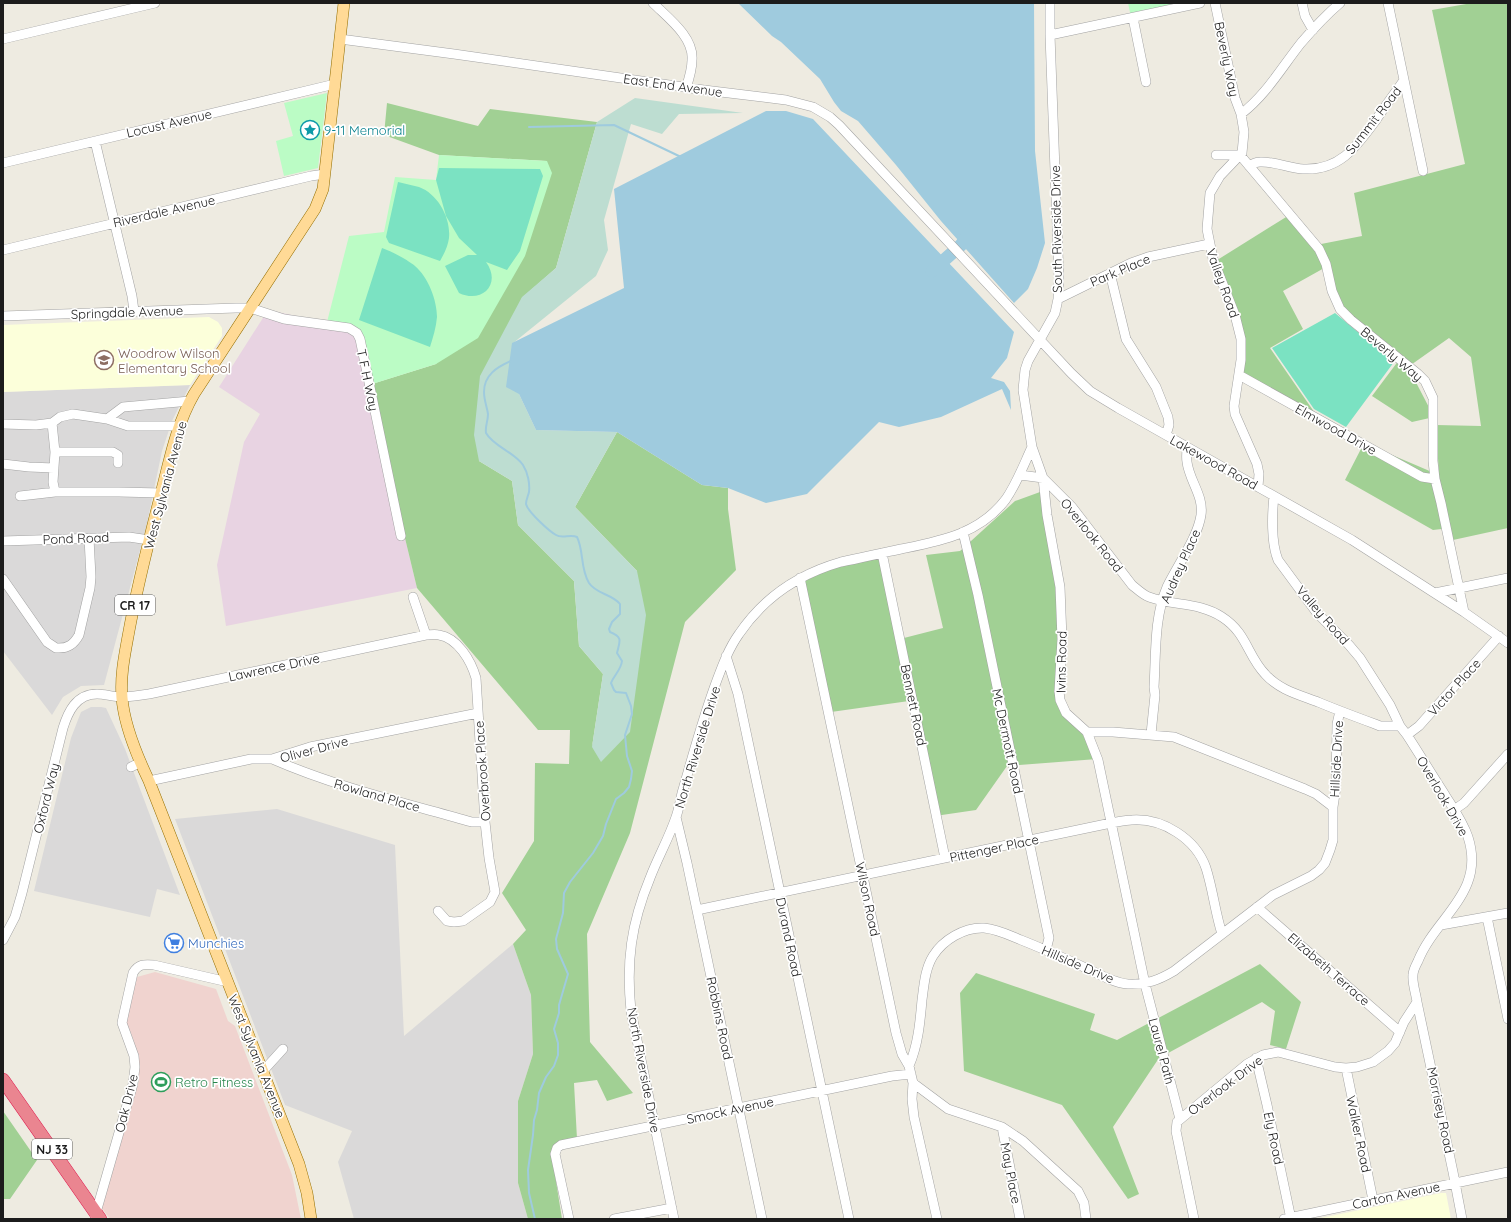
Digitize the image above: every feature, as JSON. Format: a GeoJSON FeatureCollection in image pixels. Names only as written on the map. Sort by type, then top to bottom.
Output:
{"type":"FeatureCollection","features":[{"type":"Feature","properties":{"kind":"highway","name":"NJ 33"},"geometry":{"type":"LineString","coordinates":[[3,1080],[96,1217]]}},
{"type":"Feature","properties":{"kind":"main road","name":"West Sylvania Avenue"},"geometry":{"type":"LineString","coordinates":[[311,1219],[307,1193],[299,1164],[149,781],[136,765],[124,711],[122,676],[125,653],[149,540],[179,426],[190,401],[315,209],[323,189],[344,3]]}},
{"type":"Feature","properties":{"kind":"street"},"geometry":{"type":"LineString","coordinates":[[3,39],[156,3]]}},
{"type":"Feature","properties":{"kind":"street"},"geometry":{"type":"LineString","coordinates":[[653,3],[679,29],[688,43],[693,58],[686,88]]}},
{"type":"Feature","properties":{"kind":"street","name":"South Riverside Drive"},"geometry":{"type":"LineString","coordinates":[[1032,447],[1025,406],[1023,379],[1028,361],[1055,313],[1058,299],[1050,3]]}},
{"type":"Feature","properties":{"kind":"street"},"geometry":{"type":"LineString","coordinates":[[1050,35],[1200,3]]}},
{"type":"Feature","properties":{"kind":"street","name":"Beverly Way"},"geometry":{"type":"LineString","coordinates":[[1215,3],[1235,98],[1241,114]]}},
{"type":"Feature","properties":{"kind":"street"},"geometry":{"type":"LineString","coordinates":[[1302,3],[1305,16],[1313,30]]}},
{"type":"Feature","properties":{"kind":"street"},"geometry":{"type":"LineString","coordinates":[[1216,155],[1240,155],[1244,132],[1241,114],[1255,103],[1302,42],[1326,15],[1340,3]]}},
{"type":"Feature","properties":{"kind":"street"},"geometry":{"type":"LineString","coordinates":[[1388,3],[1423,171]]}},
{"type":"Feature","properties":{"kind":"street"},"geometry":{"type":"LineString","coordinates":[[1133,18],[1146,82]]}},
{"type":"Feature","properties":{"kind":"street","name":"East End Avenue"},"geometry":{"type":"LineString","coordinates":[[340,39],[686,88],[786,100],[805,104],[822,111],[839,125],[950,245]]}},
{"type":"Feature","properties":{"kind":"street","name":"Summit Road"},"geometry":{"type":"LineString","coordinates":[[1249,166],[1263,162],[1308,169],[1328,165],[1341,159],[1363,138],[1404,80]]}},
{"type":"Feature","properties":{"kind":"street","name":"Locust Avenue"},"geometry":{"type":"LineString","coordinates":[[3,163],[335,84]]}},
{"type":"Feature","properties":{"kind":"street"},"geometry":{"type":"LineString","coordinates":[[95,141],[132,296],[134,311]]}},
{"type":"Feature","properties":{"kind":"street","name":"Beverly Way"},"geometry":{"type":"LineString","coordinates":[[1240,155],[1319,249],[1326,264],[1332,291],[1340,309],[1351,320],[1418,374],[1425,381],[1430,391],[1433,401],[1435,479],[1464,612]]}},
{"type":"Feature","properties":{"kind":"street","name":"Valley Road"},"geometry":{"type":"LineString","coordinates":[[1240,155],[1220,176],[1210,193],[1207,229],[1212,259],[1235,315],[1241,339],[1239,375],[1234,406],[1235,414],[1258,464],[1258,487]]}},
{"type":"Feature","properties":{"kind":"street","name":"Riverdale Avenue"},"geometry":{"type":"LineString","coordinates":[[3,250],[307,177],[325,174]]}},
{"type":"Feature","properties":{"kind":"street","name":"Park Place"},"geometry":{"type":"LineString","coordinates":[[1058,299],[1110,272],[1148,257],[1209,244]]}},
{"type":"Feature","properties":{"kind":"street","name":"Lakewood Road"},"geometry":{"type":"LineString","coordinates":[[950,245],[1070,373],[1090,391],[1352,540],[1464,612],[1508,643]]}},
{"type":"Feature","properties":{"kind":"street"},"geometry":{"type":"LineString","coordinates":[[1110,272],[1126,339],[1156,387],[1168,417],[1169,425],[1166,435]]}},
{"type":"Feature","properties":{"kind":"street","name":"Springdale Avenue"},"geometry":{"type":"LineString","coordinates":[[3,316],[250,308]]}},
{"type":"Feature","properties":{"kind":"street","name":"T F H Way"},"geometry":{"type":"LineString","coordinates":[[250,308],[284,318],[349,328],[354,330],[359,335],[401,536]]}},
{"type":"Feature","properties":{"kind":"street","name":"Elmwood Drive"},"geometry":{"type":"LineString","coordinates":[[1239,375],[1422,477],[1435,479]]}},
{"type":"Feature","properties":{"kind":"street"},"geometry":{"type":"LineString","coordinates":[[107,419],[123,407],[190,401]]}},
{"type":"Feature","properties":{"kind":"street"},"geometry":{"type":"LineString","coordinates":[[3,424],[36,425],[52,423],[60,417],[73,414],[107,419],[128,426],[179,426]]}},
{"type":"Feature","properties":{"kind":"street"},"geometry":{"type":"LineString","coordinates":[[52,423],[55,452],[53,482],[56,492]]}},
{"type":"Feature","properties":{"kind":"street","name":"North Riverside Drive"},"geometry":{"type":"LineString","coordinates":[[674,1219],[631,1011],[629,958],[633,930],[641,900],[676,817],[712,696],[726,656],[739,634],[760,609],[781,591],[800,578],[827,566],[951,538],[978,524],[1006,499],[1020,475],[1032,447]]}},
{"type":"Feature","properties":{"kind":"street","name":"Ivins Road"},"geometry":{"type":"LineString","coordinates":[[1032,447],[1043,478],[1047,514],[1058,567],[1062,606],[1060,696],[1066,713],[1087,732],[1098,760],[1145,984]]}},
{"type":"Feature","properties":{"kind":"street","name":"Audrey Place"},"geometry":{"type":"LineString","coordinates":[[1151,734],[1155,695],[1154,687],[1159,612],[1167,588],[1197,528],[1202,508],[1187,463],[1187,447]]}},
{"type":"Feature","properties":{"kind":"street"},"geometry":{"type":"LineString","coordinates":[[55,452],[113,452],[118,455],[118,463]]}},
{"type":"Feature","properties":{"kind":"street"},"geometry":{"type":"LineString","coordinates":[[3,464],[54,468]]}},
{"type":"Feature","properties":{"kind":"street"},"geometry":{"type":"LineString","coordinates":[[1020,475],[1043,478]]}},
{"type":"Feature","properties":{"kind":"street","name":"Overlook Road"},"geometry":{"type":"LineString","coordinates":[[1043,478],[1072,507],[1132,585],[1149,597],[1163,600]]}},
{"type":"Feature","properties":{"kind":"street"},"geometry":{"type":"LineString","coordinates":[[20,496],[56,492],[120,492],[161,494]]}},
{"type":"Feature","properties":{"kind":"street","name":"Valley Road"},"geometry":{"type":"LineString","coordinates":[[1274,496],[1274,550],[1278,560],[1317,613],[1360,658],[1390,705],[1400,726]]}},
{"type":"Feature","properties":{"kind":"street","name":"Mc Dermott Road"},"geometry":{"type":"LineString","coordinates":[[963,532],[978,595],[1049,938],[1046,950]]}},
{"type":"Feature","properties":{"kind":"street","name":"Pond Road"},"geometry":{"type":"LineString","coordinates":[[3,541],[129,537],[149,540]]}},
{"type":"Feature","properties":{"kind":"street"},"geometry":{"type":"LineString","coordinates":[[3,579],[6,590],[47,642],[56,648],[68,647],[77,640],[79,635],[90,588],[91,577],[89,538]]}},
{"type":"Feature","properties":{"kind":"street","name":"Bennett Road"},"geometry":{"type":"LineString","coordinates":[[882,553],[945,858]]}},
{"type":"Feature","properties":{"kind":"street","name":"Wilson Road"},"geometry":{"type":"LineString","coordinates":[[800,578],[896,1033],[902,1054],[910,1070],[913,1083],[912,1099],[914,1117],[937,1219]]}},
{"type":"Feature","properties":{"kind":"street"},"geometry":{"type":"LineString","coordinates":[[1435,593],[1508,578]]}},
{"type":"Feature","properties":{"kind":"street"},"geometry":{"type":"LineString","coordinates":[[413,597],[426,635]]}},
{"type":"Feature","properties":{"kind":"street"},"geometry":{"type":"LineString","coordinates":[[1163,600],[1199,607],[1222,616],[1235,626],[1243,637],[1260,668],[1276,684],[1285,689],[1380,726],[1400,726]]}},
{"type":"Feature","properties":{"kind":"street","name":"Lawrence Drive"},"geometry":{"type":"LineString","coordinates":[[122,697],[149,694],[426,635]]}},
{"type":"Feature","properties":{"kind":"street","name":"Overbrook Place"},"geometry":{"type":"LineString","coordinates":[[426,635],[440,635],[447,638],[459,647],[468,658],[476,678],[485,822],[495,892],[490,902],[463,921],[454,922],[447,920],[438,911]]}},
{"type":"Feature","properties":{"kind":"street","name":"Victor Place"},"geometry":{"type":"LineString","coordinates":[[1408,735],[1419,726],[1499,636]]}},
{"type":"Feature","properties":{"kind":"street","name":"Durand Road"},"geometry":{"type":"LineString","coordinates":[[726,656],[738,694],[849,1219]]}},
{"type":"Feature","properties":{"kind":"street","name":"Oxford Way"},"geometry":{"type":"LineString","coordinates":[[3,940],[15,917],[22,893],[62,728],[68,713],[74,704],[87,696],[97,694],[122,697]]}},
{"type":"Feature","properties":{"kind":"street","name":"Hillside Drive"},"geometry":{"type":"LineString","coordinates":[[910,1070],[915,1053],[927,969],[938,948],[956,935],[969,930],[982,928],[998,931],[1121,982],[1127,984],[1145,984],[1159,980],[1174,971],[1281,890],[1311,876],[1319,870],[1325,863],[1333,840],[1337,724],[1340,711]]}},
{"type":"Feature","properties":{"kind":"street","name":"Oliver Drive"},"geometry":{"type":"LineString","coordinates":[[149,781],[251,759],[272,760],[310,747],[478,714]]}},
{"type":"Feature","properties":{"kind":"street","name":"Overlook Drive"},"geometry":{"type":"LineString","coordinates":[[1194,1219],[1176,1131],[1176,1124],[1180,1119],[1256,1058],[1275,1052],[1335,1067],[1346,1068],[1365,1065],[1381,1057],[1395,1043],[1417,1002],[1413,973],[1420,954],[1430,937],[1458,902],[1464,891],[1469,878],[1471,865],[1471,851],[1468,837],[1454,810],[1408,735],[1400,726]]}},
{"type":"Feature","properties":{"kind":"street","name":"Hillside Drive"},"geometry":{"type":"LineString","coordinates":[[1087,732],[1151,734],[1174,737],[1273,775],[1316,794],[1333,807]]}},
{"type":"Feature","properties":{"kind":"street"},"geometry":{"type":"LineString","coordinates":[[1454,810],[1464,803],[1506,759]]}},
{"type":"Feature","properties":{"kind":"street","name":"Rowland Place"},"geometry":{"type":"LineString","coordinates":[[272,760],[298,771],[335,783],[472,822],[485,822]]}},
{"type":"Feature","properties":{"kind":"street","name":"Robbins Road"},"geometry":{"type":"LineString","coordinates":[[676,817],[762,1219]]}},
{"type":"Feature","properties":{"kind":"street","name":"Pittenger Place"},"geometry":{"type":"LineString","coordinates":[[697,910],[1028,840],[1132,820],[1154,822],[1171,829],[1190,843],[1200,855],[1206,868],[1222,934]]}},
{"type":"Feature","properties":{"kind":"street","name":"Elizabeth Terrace"},"geometry":{"type":"LineString","coordinates":[[1257,907],[1400,1032]]}},
{"type":"Feature","properties":{"kind":"street"},"geometry":{"type":"LineString","coordinates":[[1441,925],[1508,912]]}},
{"type":"Feature","properties":{"kind":"street"},"geometry":{"type":"LineString","coordinates":[[1487,917],[1508,1019]]}},
{"type":"Feature","properties":{"kind":"street","name":"Oak Drive"},"geometry":{"type":"LineString","coordinates":[[96,1217],[135,1077],[134,1056],[122,1023],[133,973],[136,968],[142,965],[154,964],[228,982]]}},
{"type":"Feature","properties":{"kind":"street","name":"Laurel Path"},"geometry":{"type":"LineString","coordinates":[[1145,984],[1180,1119]]}},
{"type":"Feature","properties":{"kind":"street","name":"Morrisey Road"},"geometry":{"type":"LineString","coordinates":[[1417,1002],[1462,1219]]}},
{"type":"Feature","properties":{"kind":"street"},"geometry":{"type":"LineString","coordinates":[[263,1071],[283,1049]]}},
{"type":"Feature","properties":{"kind":"street","name":"Ely Road"},"geometry":{"type":"LineString","coordinates":[[1256,1058],[1266,1097],[1288,1219]]}},
{"type":"Feature","properties":{"kind":"street","name":"Walker Road"},"geometry":{"type":"LineString","coordinates":[[1346,1068],[1373,1200]]}},
{"type":"Feature","properties":{"kind":"street","name":"Smock Avenue"},"geometry":{"type":"LineString","coordinates":[[569,1219],[556,1154],[557,1148],[561,1145],[822,1091],[910,1070]]}},
{"type":"Feature","properties":{"kind":"street"},"geometry":{"type":"LineString","coordinates":[[913,1083],[948,1108],[1002,1127],[1023,1141],[1078,1191],[1084,1203],[1086,1219]]}},
{"type":"Feature","properties":{"kind":"street","name":"May Place"},"geometry":{"type":"LineString","coordinates":[[1002,1127],[1020,1219]]}},
{"type":"Feature","properties":{"kind":"street","name":"Carton Avenue"},"geometry":{"type":"LineString","coordinates":[[1288,1219],[1508,1172]]}},
{"type":"Feature","properties":{"kind":"street"},"geometry":{"type":"LineString","coordinates":[[614,1219],[672,1208]]}},
{"type":"Feature","properties":{"kind":"shaded area"},"geometry":{"type":"Polygon","coordinates":[[[635,98],[743,113],[679,114],[662,134],[631,124],[604,220],[608,250],[596,276],[512,344],[519,394],[536,430],[617,432],[575,507],[637,571],[646,615],[630,732],[601,762],[592,747],[603,674],[579,646],[574,581],[518,525],[512,481],[479,461],[474,435],[480,376],[522,297],[556,268],[597,122],[635,98]]]}},
{"type":"Feature","properties":{"kind":"shaded area"},"geometry":{"type":"Polygon","coordinates":[[[268,310],[359,329],[398,509],[417,588],[226,626],[217,565],[244,442],[260,414],[219,387],[268,310]]]}},
{"type":"Feature","properties":{"kind":"shaded area","name":"Woodrow Wilson Elementary School"},"geometry":{"type":"Polygon","coordinates":[[[209,317],[218,322],[222,328],[222,336],[190,385],[3,392],[3,325],[209,317]]]}},
{"type":"Feature","properties":{"kind":"shaded area"},"geometry":{"type":"Polygon","coordinates":[[[190,385],[172,421],[162,451],[146,528],[104,685],[81,686],[63,697],[52,715],[3,651],[3,392],[190,385]]]}},
{"type":"Feature","properties":{"kind":"shaded area"},"geometry":{"type":"Polygon","coordinates":[[[91,707],[106,708],[125,749],[180,895],[157,889],[150,917],[34,891],[71,738],[81,712],[91,707]]]}},
{"type":"Feature","properties":{"kind":"shaded area"},"geometry":{"type":"Polygon","coordinates":[[[277,809],[395,845],[404,1036],[513,944],[531,995],[533,1054],[518,1101],[518,1183],[528,1219],[354,1219],[338,1162],[352,1131],[285,1105],[175,819],[277,809]]]}},
{"type":"Feature","properties":{"kind":"shaded area"},"geometry":{"type":"Polygon","coordinates":[[[155,972],[216,989],[228,1021],[235,1026],[292,1175],[301,1219],[110,1219],[101,1207],[139,1081],[134,1041],[126,1021],[137,977],[155,972]]]}},
{"type":"Feature","properties":{"kind":"shaded area"},"geometry":{"type":"Polygon","coordinates":[[[1446,1193],[1451,1219],[1316,1219],[1446,1193]]]}},
{"type":"Feature","properties":{"kind":"green space"},"geometry":{"type":"Polygon","coordinates":[[[1128,3],[1192,3],[1131,17],[1128,3]]]}},
{"type":"Feature","properties":{"kind":"green space"},"geometry":{"type":"Polygon","coordinates":[[[1472,3],[1508,3],[1508,528],[1453,540],[1450,528],[1433,530],[1345,480],[1364,443],[1439,475],[1436,425],[1481,426],[1471,357],[1449,338],[1408,367],[1434,417],[1412,422],[1372,396],[1399,360],[1339,307],[1326,267],[1283,291],[1303,329],[1270,348],[1319,419],[1239,375],[1241,332],[1214,262],[1291,214],[1316,245],[1362,236],[1354,193],[1465,164],[1432,10],[1472,3]]]}},
{"type":"Feature","properties":{"kind":"green space"},"geometry":{"type":"Polygon","coordinates":[[[327,93],[318,168],[284,176],[276,141],[293,136],[284,103],[327,93]]]}},
{"type":"Feature","properties":{"kind":"green space"},"geometry":{"type":"Polygon","coordinates":[[[387,103],[478,126],[490,109],[597,122],[556,268],[522,298],[479,461],[512,481],[518,525],[574,581],[579,646],[603,674],[592,747],[637,571],[575,507],[617,432],[702,485],[728,488],[728,509],[736,570],[685,622],[630,833],[587,934],[590,1042],[633,1093],[607,1101],[597,1080],[574,1083],[577,1139],[552,1156],[562,1219],[528,1219],[518,1183],[518,1101],[533,1054],[531,995],[513,944],[526,930],[502,893],[534,841],[535,763],[569,764],[570,730],[538,730],[417,588],[398,509],[372,384],[436,364],[547,161],[439,155],[384,135],[387,103]]]}},
{"type":"Feature","properties":{"kind":"green space"},"geometry":{"type":"Polygon","coordinates":[[[439,155],[547,161],[552,173],[525,256],[478,338],[436,364],[372,384],[359,329],[327,322],[349,236],[384,232],[395,177],[436,180],[439,155]]]}},
{"type":"Feature","properties":{"kind":"green space"},"geometry":{"type":"Polygon","coordinates":[[[439,168],[540,169],[543,176],[520,251],[507,270],[486,262],[492,278],[491,284],[482,294],[467,296],[459,293],[445,266],[468,255],[477,255],[459,238],[446,216],[436,180],[439,168]]]}},
{"type":"Feature","properties":{"kind":"green space"},"geometry":{"type":"Polygon","coordinates":[[[398,182],[426,190],[442,208],[448,223],[449,238],[446,250],[440,261],[389,243],[386,237],[398,182]]]}},
{"type":"Feature","properties":{"kind":"green space"},"geometry":{"type":"Polygon","coordinates":[[[382,248],[412,264],[420,271],[428,282],[437,310],[435,329],[430,347],[359,320],[382,248]]]}},
{"type":"Feature","properties":{"kind":"green space"},"geometry":{"type":"Polygon","coordinates":[[[1335,313],[1394,362],[1346,427],[1314,409],[1272,348],[1335,313]]]}},
{"type":"Feature","properties":{"kind":"green space"},"geometry":{"type":"Polygon","coordinates":[[[1040,492],[1062,602],[1057,691],[1097,759],[1007,766],[976,810],[935,816],[909,701],[831,712],[801,576],[881,553],[900,639],[943,628],[926,555],[960,551],[1015,501],[1040,492]]]}},
{"type":"Feature","properties":{"kind":"green space"},"geometry":{"type":"Polygon","coordinates":[[[1260,964],[1301,1002],[1286,1049],[1270,1045],[1275,1011],[1262,1002],[1159,1058],[1113,1127],[1139,1194],[1128,1199],[1062,1105],[964,1071],[960,993],[976,973],[1095,1014],[1090,1030],[1117,1040],[1260,964]]]}},
{"type":"Feature","properties":{"kind":"green space"},"geometry":{"type":"Polygon","coordinates":[[[3,1111],[37,1160],[10,1199],[3,1199],[3,1111]]]}},
{"type":"Feature","properties":{"kind":"water"},"geometry":{"type":"Polygon","coordinates":[[[738,3],[1034,3],[1035,151],[1045,243],[1028,289],[1014,303],[941,221],[858,121],[841,111],[820,79],[738,3]]]}},
{"type":"Feature","properties":{"kind":"water"},"geometry":{"type":"Polygon","coordinates":[[[766,111],[786,111],[813,119],[1014,332],[1007,358],[991,378],[1004,382],[1010,391],[1011,410],[1002,389],[941,417],[899,427],[879,422],[807,494],[766,503],[728,488],[702,485],[617,432],[536,430],[519,394],[506,387],[512,343],[624,288],[614,189],[766,111]]]}},
{"type":"Feature","properties":{"kind":"waterway"},"geometry":{"type":"LineString","coordinates":[[529,127],[614,125],[681,157]]}},
{"type":"Feature","properties":{"kind":"waterway"},"geometry":{"type":"LineString","coordinates":[[932,271],[961,245],[971,231]]}},
{"type":"Feature","properties":{"kind":"waterway"},"geometry":{"type":"LineString","coordinates":[[511,361],[492,372],[486,381],[484,392],[488,414],[486,433],[493,442],[519,460],[525,468],[529,486],[526,504],[531,512],[544,526],[556,535],[561,537],[577,537],[581,548],[584,571],[589,583],[596,590],[613,598],[620,604],[620,614],[612,622],[609,629],[610,632],[617,636],[620,640],[617,653],[622,661],[611,683],[616,692],[626,693],[631,706],[632,714],[625,735],[627,756],[632,771],[629,787],[616,799],[603,836],[593,853],[570,882],[564,893],[563,913],[556,939],[557,949],[568,974],[554,1029],[558,1043],[558,1055],[554,1066],[546,1077],[539,1093],[528,1170],[529,1193],[535,1219]]}},
{"type":"Feature","properties":{"kind":"place","name":"9-11 Memorial"},"geometry":{"type":"Point","coordinates":[310,130]}},
{"type":"Feature","properties":{"kind":"place","name":"Woodrow Wilson Elementary School"},"geometry":{"type":"Point","coordinates":[104,360]}},
{"type":"Feature","properties":{"kind":"place","name":"Munchies"},"geometry":{"type":"Point","coordinates":[174,943]}},
{"type":"Feature","properties":{"kind":"place","name":"Retro Fitness"},"geometry":{"type":"Point","coordinates":[161,1082]}}]}
